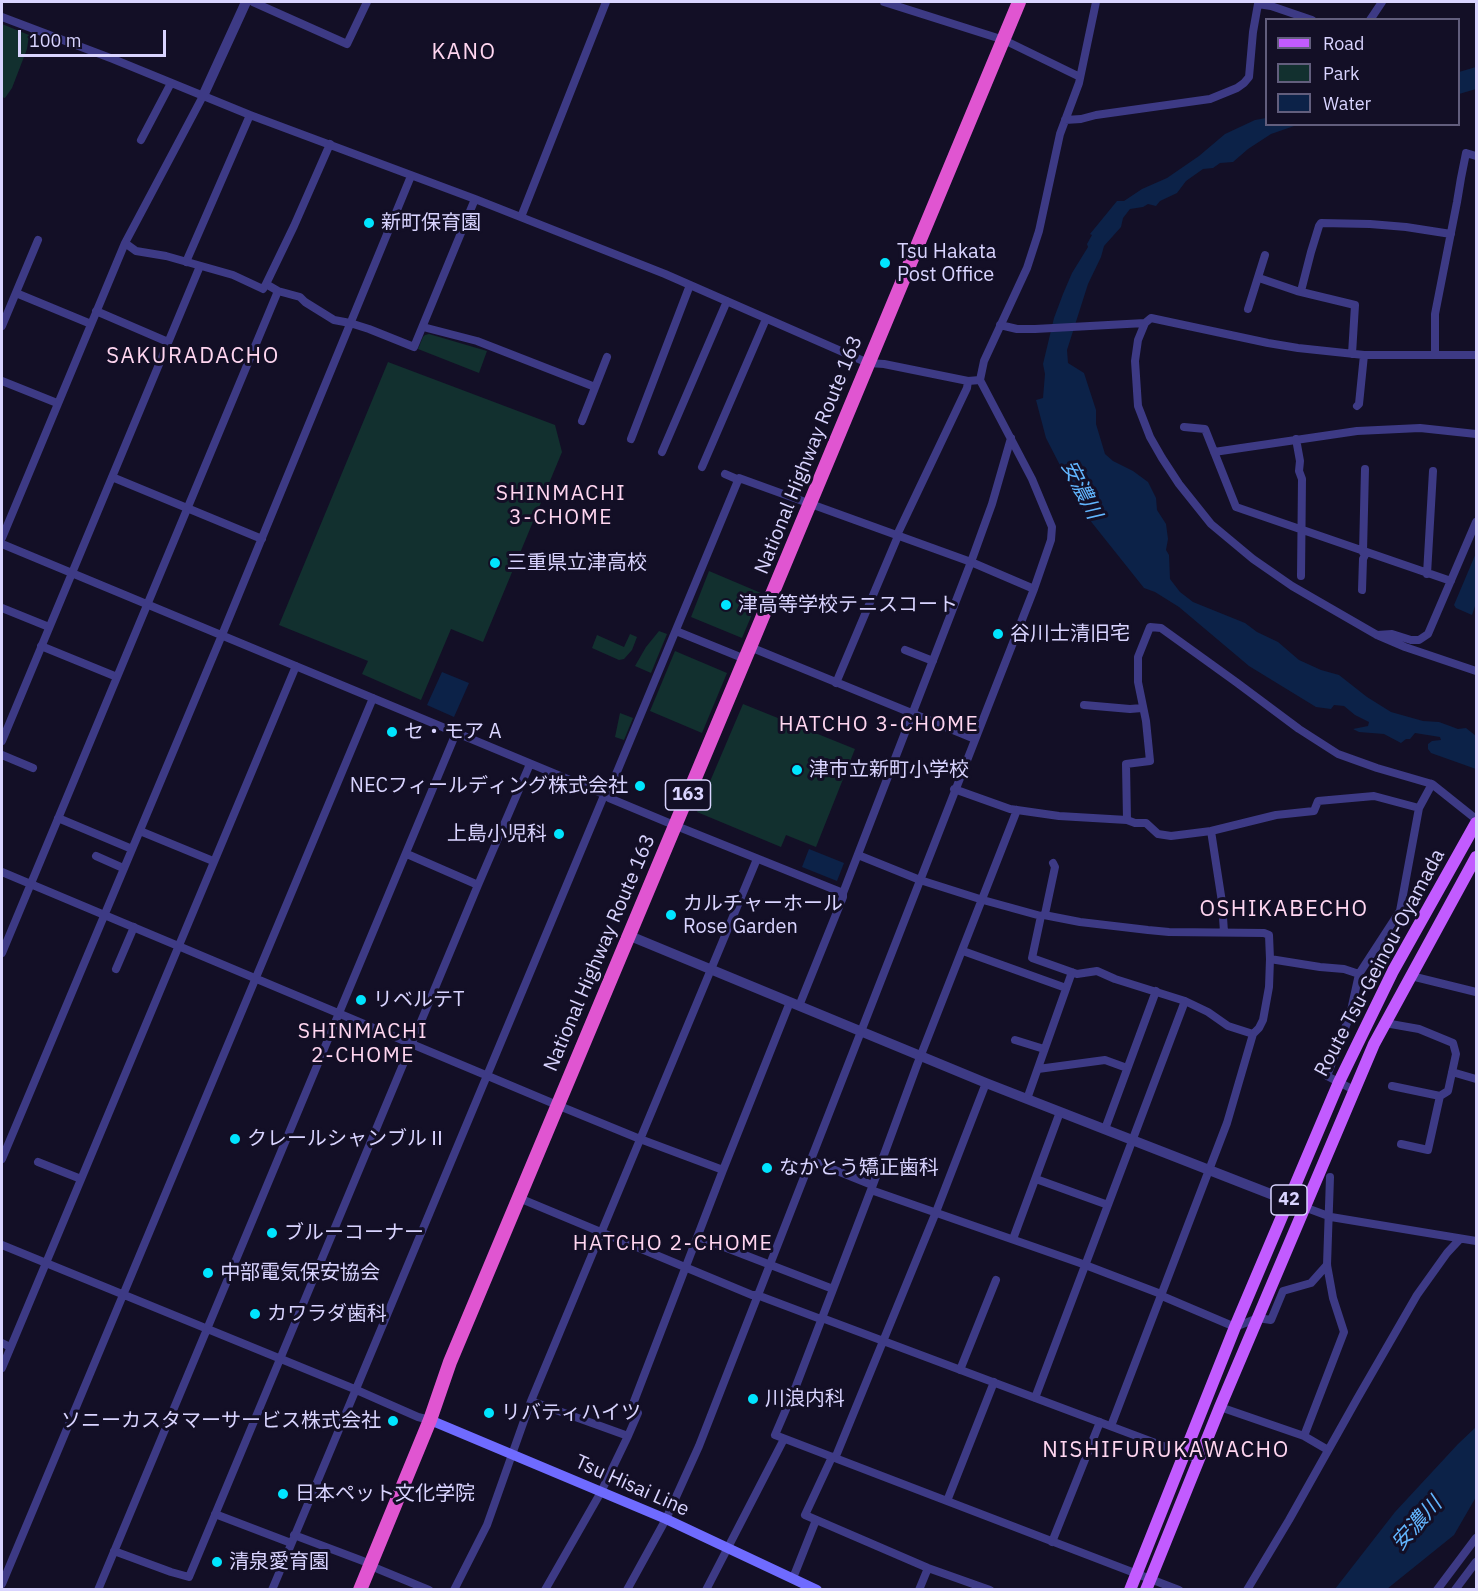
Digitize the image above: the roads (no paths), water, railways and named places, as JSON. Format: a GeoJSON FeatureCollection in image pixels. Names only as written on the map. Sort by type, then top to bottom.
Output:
{"type":"FeatureCollection","features":[{"type":"Feature","properties":{"kind":"highway","name":"National Highway Route 163"},"geometry":{"type":"LineString","coordinates":[[360,1590],[430,1420],[450,1362],[1019,2]]}},
{"type":"Feature","properties":{"kind":"main road","name":"Route Tsu-Geinou-Oyamada"},"geometry":{"type":"LineString","coordinates":[[1130,1590],[1235,1327],[1339,1082],[1394,971],[1476,821]]}},
{"type":"Feature","properties":{"kind":"main road","name":"Route Tsu-Geinou-Oyamada"},"geometry":{"type":"LineString","coordinates":[[1148,1584],[1198,1459],[1374,1044],[1476,857]]}},
{"type":"Feature","properties":{"kind":"main road","name":"Tsu Hisai Line"},"geometry":{"type":"LineString","coordinates":[[430,1420],[666,1519],[817,1590]]}},
{"type":"Feature","properties":{"kind":"street"},"geometry":{"type":"LineString","coordinates":[[2,538],[125,243],[203,96],[246,2]]}},
{"type":"Feature","properties":{"kind":"street"},"geometry":{"type":"LineString","coordinates":[[254,2],[347,44],[367,2]]}},
{"type":"Feature","properties":{"kind":"street"},"geometry":{"type":"LineString","coordinates":[[521,217],[606,2]]}},
{"type":"Feature","properties":{"kind":"street"},"geometry":{"type":"LineString","coordinates":[[884,2],[1004,40],[1080,77]]}},
{"type":"Feature","properties":{"kind":"street"},"geometry":{"type":"LineString","coordinates":[[627,1590],[666,1519],[699,1446],[1052,540],[1053,532],[1032,478],[980,380],[984,361],[1027,268],[1036,240],[1060,134],[1080,77],[1096,2]]}},
{"type":"Feature","properties":{"kind":"street"},"geometry":{"type":"LineString","coordinates":[[1371,18],[1382,2]]}},
{"type":"Feature","properties":{"kind":"street"},"geometry":{"type":"LineString","coordinates":[[1065,120],[1210,99],[1237,88],[1249,77],[1258,4],[1306,18]]}},
{"type":"Feature","properties":{"kind":"street"},"geometry":{"type":"LineString","coordinates":[[2,16],[250,115],[521,217],[690,285],[868,363],[884,364],[968,381],[980,380]]}},
{"type":"Feature","properties":{"kind":"street"},"geometry":{"type":"LineString","coordinates":[[141,140],[171,83]]}},
{"type":"Feature","properties":{"kind":"street"},"geometry":{"type":"LineString","coordinates":[[186,262],[250,115]]}},
{"type":"Feature","properties":{"kind":"street"},"geometry":{"type":"LineString","coordinates":[[125,243],[136,251],[233,275],[263,289],[330,144]]}},
{"type":"Feature","properties":{"kind":"street"},"geometry":{"type":"LineString","coordinates":[[1435,354],[1435,314],[1466,153],[1476,156]]}},
{"type":"Feature","properties":{"kind":"street"},"geometry":{"type":"LineString","coordinates":[[2,1159],[262,539],[411,176]]}},
{"type":"Feature","properties":{"kind":"street"},"geometry":{"type":"LineString","coordinates":[[266,284],[278,291],[300,297],[329,318],[374,331],[414,347],[475,200]]}},
{"type":"Feature","properties":{"kind":"street"},"geometry":{"type":"LineString","coordinates":[[1301,291],[1321,224],[1370,224],[1451,234]]}},
{"type":"Feature","properties":{"kind":"street"},"geometry":{"type":"LineString","coordinates":[[2,326],[38,240]]}},
{"type":"Feature","properties":{"kind":"street"},"geometry":{"type":"LineString","coordinates":[[1248,309],[1265,255]]}},
{"type":"Feature","properties":{"kind":"street"},"geometry":{"type":"LineString","coordinates":[[2,741],[200,266]]}},
{"type":"Feature","properties":{"kind":"street"},"geometry":{"type":"LineString","coordinates":[[1258,278],[1355,305],[1352,354]]}},
{"type":"Feature","properties":{"kind":"street"},"geometry":{"type":"LineString","coordinates":[[630,439],[690,285]]}},
{"type":"Feature","properties":{"kind":"street"},"geometry":{"type":"LineString","coordinates":[[2,953],[278,291]]}},
{"type":"Feature","properties":{"kind":"street"},"geometry":{"type":"LineString","coordinates":[[16,293],[91,324]]}},
{"type":"Feature","properties":{"kind":"street"},"geometry":{"type":"LineString","coordinates":[[663,452],[727,301]]}},
{"type":"Feature","properties":{"kind":"street"},"geometry":{"type":"LineString","coordinates":[[96,311],[168,342]]}},
{"type":"Feature","properties":{"kind":"street"},"geometry":{"type":"LineString","coordinates":[[1476,355],[1352,354],[1268,344],[1151,318],[1145,323],[1138,340],[1135,361],[1138,406],[1150,437],[1179,484],[1211,524],[1253,559],[1377,635],[1476,671]]}},
{"type":"Feature","properties":{"kind":"street"},"geometry":{"type":"LineString","coordinates":[[702,467],[766,319]]}},
{"type":"Feature","properties":{"kind":"street"},"geometry":{"type":"LineString","coordinates":[[1000,325],[1017,329],[1035,329],[1145,323]]}},
{"type":"Feature","properties":{"kind":"street"},"geometry":{"type":"LineString","coordinates":[[423,327],[477,341],[596,387]]}},
{"type":"Feature","properties":{"kind":"street"},"geometry":{"type":"LineString","coordinates":[[1357,406],[1364,355]]}},
{"type":"Feature","properties":{"kind":"street"},"geometry":{"type":"LineString","coordinates":[[582,421],[607,357]]}},
{"type":"Feature","properties":{"kind":"street"},"geometry":{"type":"LineString","coordinates":[[2,381],[57,404]]}},
{"type":"Feature","properties":{"kind":"street"},"geometry":{"type":"LineString","coordinates":[[836,683],[897,536],[967,388],[968,381]]}},
{"type":"Feature","properties":{"kind":"street"},"geometry":{"type":"LineString","coordinates":[[1184,427],[1205,429],[1236,507],[1451,581]]}},
{"type":"Feature","properties":{"kind":"street"},"geometry":{"type":"LineString","coordinates":[[1214,452],[1357,431],[1420,428],[1476,434]]}},
{"type":"Feature","properties":{"kind":"street"},"geometry":{"type":"LineString","coordinates":[[545,1590],[601,1492],[638,1413],[633,1404],[723,1170],[794,1004],[843,897],[971,562],[992,504],[1011,438]]}},
{"type":"Feature","properties":{"kind":"street"},"geometry":{"type":"LineString","coordinates":[[1296,439],[1302,479],[1301,576]]}},
{"type":"Feature","properties":{"kind":"street"},"geometry":{"type":"LineString","coordinates":[[1362,590],[1365,469]]}},
{"type":"Feature","properties":{"kind":"street"},"geometry":{"type":"LineString","coordinates":[[1427,574],[1433,471]]}},
{"type":"Feature","properties":{"kind":"street"},"geometry":{"type":"LineString","coordinates":[[725,474],[971,562],[1034,589]]}},
{"type":"Feature","properties":{"kind":"street"},"geometry":{"type":"LineString","coordinates":[[112,477],[262,539]]}},
{"type":"Feature","properties":{"kind":"street"},"geometry":{"type":"LineString","coordinates":[[272,1590],[603,798],[739,480]]}},
{"type":"Feature","properties":{"kind":"street"},"geometry":{"type":"LineString","coordinates":[[1377,635],[1392,634],[1419,640],[1428,634],[1476,522]]}},
{"type":"Feature","properties":{"kind":"street"},"geometry":{"type":"LineString","coordinates":[[2,543],[609,798],[843,893]]}},
{"type":"Feature","properties":{"kind":"street"},"geometry":{"type":"LineString","coordinates":[[2,608],[49,627]]}},
{"type":"Feature","properties":{"kind":"street"},"geometry":{"type":"LineString","coordinates":[[1127,820],[1125,764],[1150,762],[1146,721],[1138,682],[1137,657],[1150,627],[1161,628],[1299,729],[1338,754],[1432,784],[1476,821]]}},
{"type":"Feature","properties":{"kind":"street"},"geometry":{"type":"LineString","coordinates":[[676,631],[836,683],[975,739]]}},
{"type":"Feature","properties":{"kind":"street"},"geometry":{"type":"LineString","coordinates":[[41,646],[117,677]]}},
{"type":"Feature","properties":{"kind":"street"},"geometry":{"type":"LineString","coordinates":[[905,650],[933,661]]}},
{"type":"Feature","properties":{"kind":"street"},"geometry":{"type":"LineString","coordinates":[[2,1368],[6,1345],[81,1179],[296,666]]}},
{"type":"Feature","properties":{"kind":"street"},"geometry":{"type":"LineString","coordinates":[[2,1584],[373,698]]}},
{"type":"Feature","properties":{"kind":"street"},"geometry":{"type":"LineString","coordinates":[[1084,705],[1142,708]]}},
{"type":"Feature","properties":{"kind":"street"},"geometry":{"type":"LineString","coordinates":[[98,1590],[456,733]]}},
{"type":"Feature","properties":{"kind":"street"},"geometry":{"type":"LineString","coordinates":[[2,755],[33,768]]}},
{"type":"Feature","properties":{"kind":"street"},"geometry":{"type":"LineString","coordinates":[[114,1551],[171,1572],[189,1576],[530,764]]}},
{"type":"Feature","properties":{"kind":"street"},"geometry":{"type":"LineString","coordinates":[[1354,1090],[1327,1076],[1350,1015],[1359,974],[1400,911],[1419,808],[1432,784]]}},
{"type":"Feature","properties":{"kind":"street"},"geometry":{"type":"LineString","coordinates":[[954,789],[1017,810],[1146,823],[1158,834],[1171,836],[1211,831],[1276,815],[1314,811],[1318,801],[1374,796],[1419,808]]}},
{"type":"Feature","properties":{"kind":"street"},"geometry":{"type":"LineString","coordinates":[[1017,810],[775,1436],[1136,1574],[1148,1584],[1179,1590]]}},
{"type":"Feature","properties":{"kind":"street"},"geometry":{"type":"LineString","coordinates":[[58,818],[132,849]]}},
{"type":"Feature","properties":{"kind":"street"},"geometry":{"type":"LineString","coordinates":[[140,831],[213,861]]}},
{"type":"Feature","properties":{"kind":"street"},"geometry":{"type":"LineString","coordinates":[[1211,831],[1222,902],[1224,932]]}},
{"type":"Feature","properties":{"kind":"street"},"geometry":{"type":"LineString","coordinates":[[406,854],[478,885]]}},
{"type":"Feature","properties":{"kind":"street"},"geometry":{"type":"LineString","coordinates":[[858,855],[920,880],[1042,916],[1169,932],[1264,933],[1269,935],[1269,987],[1263,1020],[1253,1035],[1227,1123],[1111,1426]]}},
{"type":"Feature","properties":{"kind":"street"},"geometry":{"type":"LineString","coordinates":[[96,856],[123,868]]}},
{"type":"Feature","properties":{"kind":"street"},"geometry":{"type":"LineString","coordinates":[[454,1590],[487,1525],[531,1401],[757,859]]}},
{"type":"Feature","properties":{"kind":"street"},"geometry":{"type":"LineString","coordinates":[[1053,863],[1055,867],[1032,958],[1077,974],[1097,971],[1185,1001],[1208,1012],[1228,1026],[1253,1035]]}},
{"type":"Feature","properties":{"kind":"street"},"geometry":{"type":"LineString","coordinates":[[2,872],[491,1078],[723,1170]]}},
{"type":"Feature","properties":{"kind":"street"},"geometry":{"type":"LineString","coordinates":[[116,969],[134,927]]}},
{"type":"Feature","properties":{"kind":"street"},"geometry":{"type":"LineString","coordinates":[[630,936],[986,1083],[1304,1207],[1329,1216],[1476,1241]]}},
{"type":"Feature","properties":{"kind":"street"},"geometry":{"type":"LineString","coordinates":[[963,951],[1066,988]]}},
{"type":"Feature","properties":{"kind":"street"},"geometry":{"type":"LineString","coordinates":[[1270,959],[1320,968],[1344,969],[1359,974]]}},
{"type":"Feature","properties":{"kind":"street"},"geometry":{"type":"LineString","coordinates":[[1027,1099],[1072,972]]}},
{"type":"Feature","properties":{"kind":"street"},"geometry":{"type":"LineString","coordinates":[[1411,976],[1476,992]]}},
{"type":"Feature","properties":{"kind":"street"},"geometry":{"type":"LineString","coordinates":[[1105,1129],[1156,991]]}},
{"type":"Feature","properties":{"kind":"street"},"geometry":{"type":"LineString","coordinates":[[1035,1398],[1185,1001]]}},
{"type":"Feature","properties":{"kind":"street"},"geometry":{"type":"LineString","coordinates":[[1385,1023],[1419,1029],[1453,1043],[1456,1054],[1448,1091],[1440,1096],[1392,1086]]}},
{"type":"Feature","properties":{"kind":"street"},"geometry":{"type":"LineString","coordinates":[[1015,1040],[1044,1049]]}},
{"type":"Feature","properties":{"kind":"street"},"geometry":{"type":"LineString","coordinates":[[1038,1069],[1105,1060],[1127,1068]]}},
{"type":"Feature","properties":{"kind":"street"},"geometry":{"type":"LineString","coordinates":[[1452,1072],[1476,1079]]}},
{"type":"Feature","properties":{"kind":"street"},"geometry":{"type":"LineString","coordinates":[[986,1083],[836,1456],[832,1457],[805,1515],[928,1568],[990,1590]]}},
{"type":"Feature","properties":{"kind":"street"},"geometry":{"type":"LineString","coordinates":[[1401,1144],[1428,1150],[1440,1096]]}},
{"type":"Feature","properties":{"kind":"street"},"geometry":{"type":"LineString","coordinates":[[1012,1239],[1060,1112]]}},
{"type":"Feature","properties":{"kind":"street"},"geometry":{"type":"LineString","coordinates":[[810,1160],[872,1188],[1085,1265],[1235,1327],[1258,1318],[1271,1320],[1283,1291],[1311,1283],[1327,1265]]}},
{"type":"Feature","properties":{"kind":"street"},"geometry":{"type":"LineString","coordinates":[[38,1162],[81,1179]]}},
{"type":"Feature","properties":{"kind":"street"},"geometry":{"type":"LineString","coordinates":[[1304,1436],[1344,1332],[1333,1298],[1327,1265],[1330,1177]]}},
{"type":"Feature","properties":{"kind":"street"},"geometry":{"type":"LineString","coordinates":[[1036,1179],[1108,1205]]}},
{"type":"Feature","properties":{"kind":"street"},"geometry":{"type":"LineString","coordinates":[[519,1198],[752,1295],[818,1318],[822,1317],[1198,1459]]}},
{"type":"Feature","properties":{"kind":"street"},"geometry":{"type":"LineString","coordinates":[[698,1237],[832,1289]]}},
{"type":"Feature","properties":{"kind":"street"},"geometry":{"type":"LineString","coordinates":[[1247,1590],[1418,1295],[1447,1253],[1460,1239]]}},
{"type":"Feature","properties":{"kind":"street"},"geometry":{"type":"LineString","coordinates":[[2,1245],[418,1418],[430,1420]]}},
{"type":"Feature","properties":{"kind":"street"},"geometry":{"type":"LineString","coordinates":[[960,1370],[996,1280]]}},
{"type":"Feature","properties":{"kind":"street"},"geometry":{"type":"LineString","coordinates":[[947,1502],[994,1382]]}},
{"type":"Feature","properties":{"kind":"street"},"geometry":{"type":"LineString","coordinates":[[531,1401],[628,1436]]}},
{"type":"Feature","properties":{"kind":"street"},"geometry":{"type":"LineString","coordinates":[[1220,1407],[1304,1436],[1328,1450]]}},
{"type":"Feature","properties":{"kind":"street"},"geometry":{"type":"LineString","coordinates":[[1052,1542],[1100,1422]]}},
{"type":"Feature","properties":{"kind":"street"},"geometry":{"type":"LineString","coordinates":[[706,1590],[784,1439]]}},
{"type":"Feature","properties":{"kind":"street"},"geometry":{"type":"LineString","coordinates":[[215,1514],[363,1561],[429,1590]]}},
{"type":"Feature","properties":{"kind":"street"},"geometry":{"type":"LineString","coordinates":[[793,1578],[816,1520]]}},
{"type":"Feature","properties":{"kind":"street"},"geometry":{"type":"LineString","coordinates":[[1437,1590],[1476,1538]]}},
{"type":"Feature","properties":{"kind":"street"},"geometry":{"type":"LineString","coordinates":[[1455,1590],[1476,1562]]}},
{"type":"Feature","properties":{"kind":"street"},"geometry":{"type":"LineString","coordinates":[[919,1590],[928,1568]]}},
{"type":"Feature","properties":{"kind":"water"},"geometry":{"type":"Polygon","coordinates":[[[1476,67],[1476,89],[1460,94],[1460,72],[1476,67]]]}},
{"type":"Feature","properties":{"kind":"water","name":"安濃川"},"geometry":{"type":"Polygon","coordinates":[[[1265,118],[1265,126],[1294,126],[1271,134],[1233,162],[1220,163],[1213,168],[1203,169],[1186,181],[1177,193],[1160,201],[1156,206],[1148,204],[1130,209],[1123,218],[1121,227],[1104,246],[1088,284],[1067,350],[1068,363],[1084,373],[1096,410],[1096,424],[1105,454],[1148,482],[1156,498],[1157,510],[1166,524],[1168,539],[1166,550],[1169,555],[1170,579],[1180,592],[1193,602],[1245,623],[1257,632],[1278,642],[1299,660],[1339,675],[1391,712],[1423,721],[1439,722],[1458,729],[1466,728],[1476,736],[1476,769],[1431,753],[1428,744],[1441,740],[1440,737],[1415,733],[1410,739],[1401,743],[1384,734],[1359,732],[1353,729],[1368,726],[1369,722],[1344,706],[1334,705],[1331,709],[1316,707],[1249,666],[1179,607],[1144,588],[1085,514],[1046,438],[1036,400],[1043,398],[1045,374],[1043,364],[1054,318],[1072,273],[1088,247],[1087,244],[1092,235],[1090,234],[1117,201],[1124,201],[1142,189],[1167,178],[1199,156],[1225,134],[1255,120],[1265,118]]]}},
{"type":"Feature","properties":{"kind":"water"},"geometry":{"type":"Polygon","coordinates":[[[1476,553],[1476,603],[1472,615],[1454,605],[1476,553]]]}},
{"type":"Feature","properties":{"kind":"water"},"geometry":{"type":"Polygon","coordinates":[[[442,672],[469,683],[454,717],[427,705],[442,672]]]}},
{"type":"Feature","properties":{"kind":"water"},"geometry":{"type":"Polygon","coordinates":[[[809,849],[844,863],[837,881],[802,867],[809,849]]]}},
{"type":"Feature","properties":{"kind":"water","name":"安濃川"},"geometry":{"type":"Polygon","coordinates":[[[1476,1427],[1476,1497],[1454,1535],[1387,1589],[1335,1589],[1395,1512],[1476,1427]]]}},
{"type":"Feature","properties":{"kind":"place","name":"新町保育園"},"geometry":{"type":"Point","coordinates":[369,223]}},
{"type":"Feature","properties":{"kind":"place","name":"Tsu Hakata Post Office"},"geometry":{"type":"Point","coordinates":[885,263]}},
{"type":"Feature","properties":{"kind":"place","name":"三重県立津高校"},"geometry":{"type":"Point","coordinates":[495,563]}},
{"type":"Feature","properties":{"kind":"place","name":"津高等学校テニスコート"},"geometry":{"type":"Point","coordinates":[726,605]}},
{"type":"Feature","properties":{"kind":"place","name":"谷川士清旧宅"},"geometry":{"type":"Point","coordinates":[998,634]}},
{"type":"Feature","properties":{"kind":"place","name":"セ・モア A"},"geometry":{"type":"Point","coordinates":[392,732]}},
{"type":"Feature","properties":{"kind":"place","name":"津市立新町小学校"},"geometry":{"type":"Point","coordinates":[797,770]}},
{"type":"Feature","properties":{"kind":"place","name":"NECフィールディング株式会社"},"geometry":{"type":"Point","coordinates":[640,786]}},
{"type":"Feature","properties":{"kind":"place","name":"上島小児科"},"geometry":{"type":"Point","coordinates":[559,834]}},
{"type":"Feature","properties":{"kind":"place","name":"カルチャーホール Rose Garden"},"geometry":{"type":"Point","coordinates":[671,915]}},
{"type":"Feature","properties":{"kind":"place","name":"リベルテT"},"geometry":{"type":"Point","coordinates":[361,1000]}},
{"type":"Feature","properties":{"kind":"place","name":"クレールシャンブルⅡ"},"geometry":{"type":"Point","coordinates":[235,1139]}},
{"type":"Feature","properties":{"kind":"place","name":"なかとう矯正歯科"},"geometry":{"type":"Point","coordinates":[767,1168]}},
{"type":"Feature","properties":{"kind":"place","name":"ブルーコーナー"},"geometry":{"type":"Point","coordinates":[272,1233]}},
{"type":"Feature","properties":{"kind":"place","name":"中部電気保安協会"},"geometry":{"type":"Point","coordinates":[208,1273]}},
{"type":"Feature","properties":{"kind":"place","name":"カワラダ歯科"},"geometry":{"type":"Point","coordinates":[255,1314]}},
{"type":"Feature","properties":{"kind":"place","name":"川浪内科"},"geometry":{"type":"Point","coordinates":[753,1399]}},
{"type":"Feature","properties":{"kind":"place","name":"リバティハイツ"},"geometry":{"type":"Point","coordinates":[489,1413]}},
{"type":"Feature","properties":{"kind":"place","name":"ソニーカスタマーサービス株式会社"},"geometry":{"type":"Point","coordinates":[393,1421]}},
{"type":"Feature","properties":{"kind":"place","name":"日本ペット文化学院"},"geometry":{"type":"Point","coordinates":[283,1494]}},
{"type":"Feature","properties":{"kind":"place","name":"清泉愛育園"},"geometry":{"type":"Point","coordinates":[217,1562]}},
{"type":"Feature","properties":{"kind":"district","name":"KANO"},"geometry":{"type":"Point","coordinates":[464,53]}},
{"type":"Feature","properties":{"kind":"district","name":"SAKURADACHO"},"geometry":{"type":"Point","coordinates":[193,357]}},
{"type":"Feature","properties":{"kind":"district","name":"SHINMACHI 3-CHOME"},"geometry":{"type":"Point","coordinates":[561,506]}},
{"type":"Feature","properties":{"kind":"district","name":"HATCHO 3-CHOME"},"geometry":{"type":"Point","coordinates":[879,725]}},
{"type":"Feature","properties":{"kind":"district","name":"OSHIKABECHO"},"geometry":{"type":"Point","coordinates":[1284,910]}},
{"type":"Feature","properties":{"kind":"district","name":"SHINMACHI 2-CHOME"},"geometry":{"type":"Point","coordinates":[363,1044]}},
{"type":"Feature","properties":{"kind":"district","name":"HATCHO 2-CHOME"},"geometry":{"type":"Point","coordinates":[673,1244]}},
{"type":"Feature","properties":{"kind":"district","name":"NISHIFURUKAWACHO"},"geometry":{"type":"Point","coordinates":[1166,1451]}}]}
